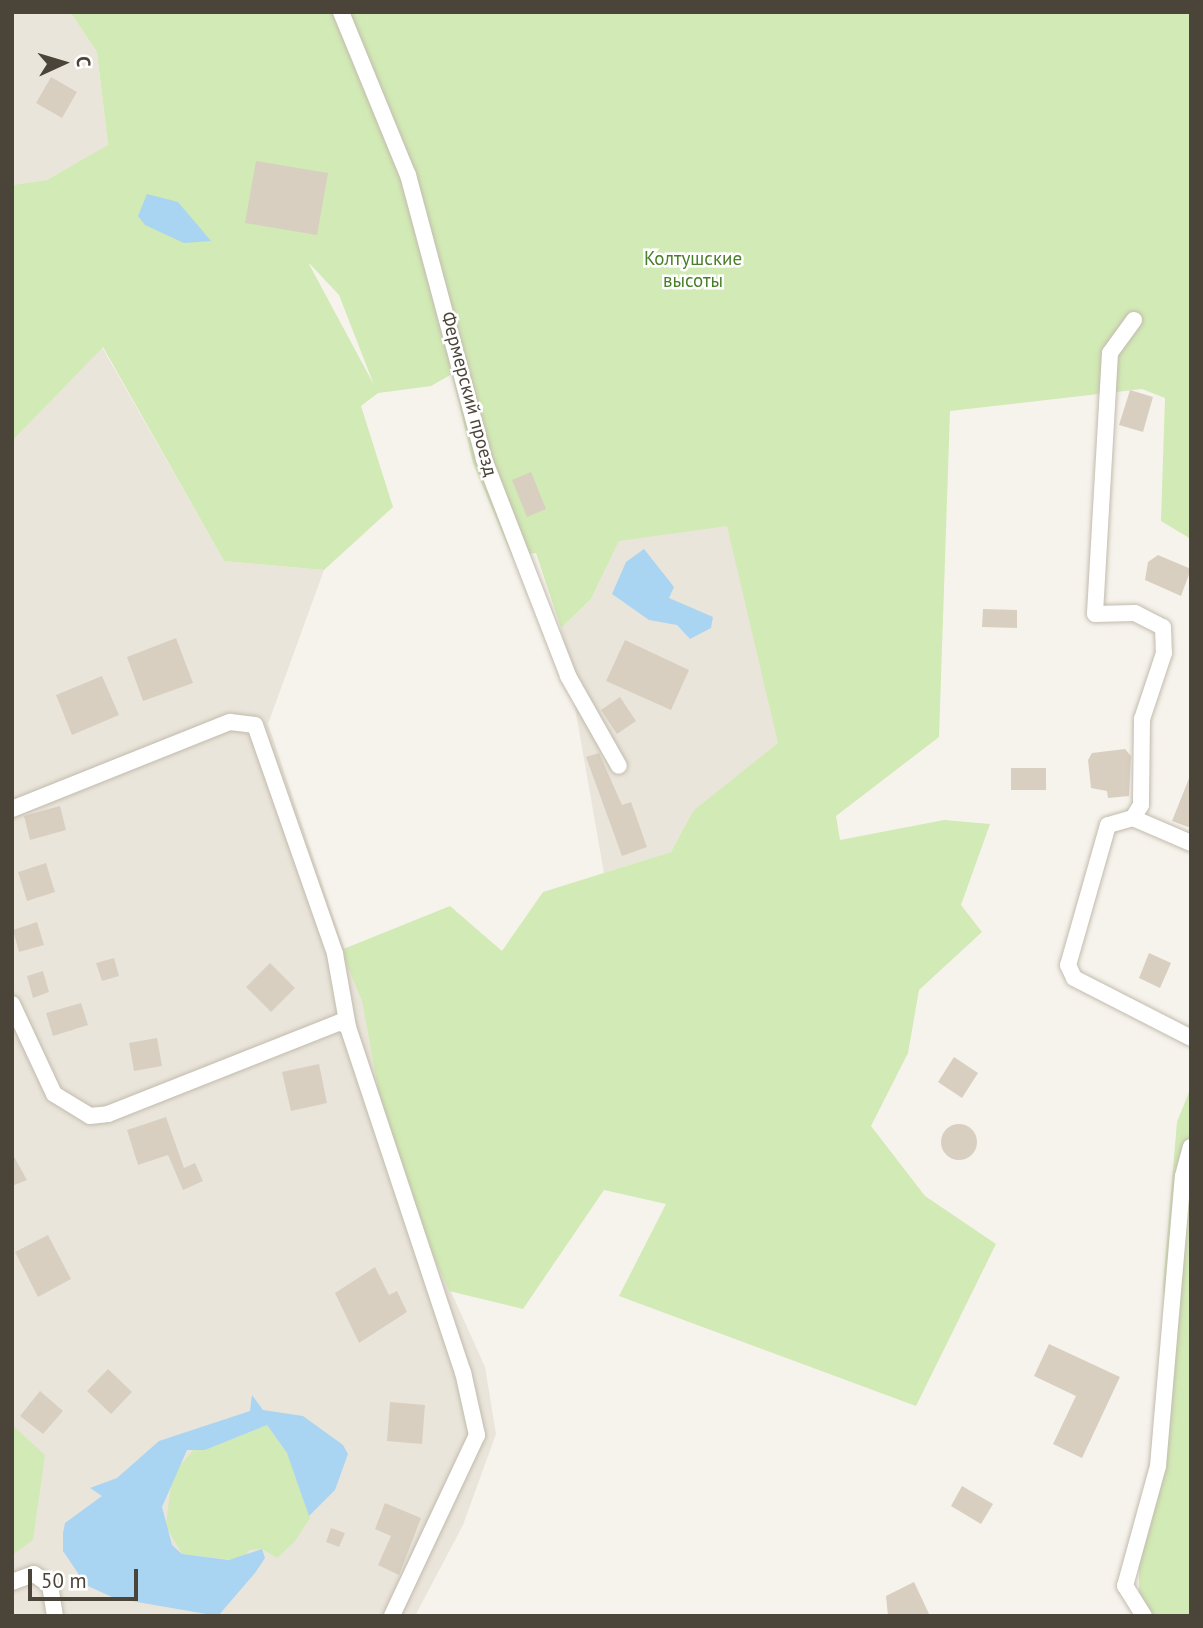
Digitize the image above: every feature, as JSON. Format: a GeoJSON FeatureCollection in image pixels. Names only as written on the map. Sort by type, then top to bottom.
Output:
{"type":"FeatureCollection","features":[{"type":"Feature","properties":{"kind":"street","name":"Фермерский проезд"},"geometry":{"type":"LineString","coordinates":[[341,12],[408,175],[484,459],[568,676],[619,766]]}},
{"type":"Feature","properties":{"kind":"street"},"geometry":{"type":"LineString","coordinates":[[1133,818],[1140,805],[1142,719],[1164,653],[1163,627],[1135,613],[1095,614],[1110,353],[1134,320]]}},
{"type":"Feature","properties":{"kind":"street"},"geometry":{"type":"LineString","coordinates":[[12,808],[230,722],[255,725],[335,954],[348,1027],[463,1372],[477,1435],[392,1616]]}},
{"type":"Feature","properties":{"kind":"street"},"geometry":{"type":"LineString","coordinates":[[1191,843],[1133,818],[1108,825],[1068,965],[1074,978],[1191,1038]]}},
{"type":"Feature","properties":{"kind":"street"},"geometry":{"type":"LineString","coordinates":[[12,1004],[54,1094],[90,1116],[108,1114],[340,1022],[348,1027]]}},
{"type":"Feature","properties":{"kind":"street"},"geometry":{"type":"LineString","coordinates":[[1144,1616],[1125,1586],[1158,1466],[1183,1175],[1191,1147]]}},
{"type":"Feature","properties":{"kind":"street"},"geometry":{"type":"LineString","coordinates":[[12,1582],[34,1574],[50,1585],[55,1616]]}},
{"type":"Feature","properties":{"kind":"shaded area"},"geometry":{"type":"Polygon","coordinates":[[[12,12],[70,12],[97,52],[108,146],[47,180],[12,185],[12,12]]]}},
{"type":"Feature","properties":{"kind":"shaded area"},"geometry":{"type":"Polygon","coordinates":[[[102,347],[224,561],[324,570],[268,724],[362,1001],[390,1156],[485,1367],[496,1434],[463,1525],[415,1616],[12,1616],[12,441],[102,347]]]}},
{"type":"Feature","properties":{"kind":"shaded area"},"geometry":{"type":"Polygon","coordinates":[[[730,513],[825,742],[693,811],[671,852],[604,873],[561,628],[591,599],[629,520],[730,513]]]}},
{"type":"Feature","properties":{"kind":"green space","name":"Колтушские высоты"},"geometry":{"type":"Polygon","coordinates":[[[70,12],[1191,12],[1191,539],[1161,521],[1165,398],[1142,389],[950,411],[939,737],[836,816],[840,840],[944,820],[990,824],[961,905],[982,932],[919,990],[908,1053],[871,1126],[925,1196],[996,1244],[916,1406],[619,1296],[666,1204],[604,1190],[523,1309],[449,1291],[390,1156],[362,1001],[341,950],[450,906],[502,951],[543,892],[671,852],[693,811],[778,743],[727,526],[619,541],[591,599],[561,628],[536,553],[512,556],[473,463],[452,374],[431,386],[378,393],[361,406],[393,507],[324,570],[224,561],[103,347],[12,441],[12,185],[47,180],[108,145],[97,52],[70,12]],[[309,263],[374,385],[339,295],[309,263]]]}},
{"type":"Feature","properties":{"kind":"green space"},"geometry":{"type":"Polygon","coordinates":[[[1191,1087],[1191,1616],[1148,1616],[1139,1593],[1139,1536],[1171,1380],[1163,1286],[1177,1122],[1191,1087]]]}},
{"type":"Feature","properties":{"kind":"green space"},"geometry":{"type":"Polygon","coordinates":[[[12,1425],[45,1455],[33,1540],[12,1555],[12,1425]]]}},
{"type":"Feature","properties":{"kind":"green space"},"geometry":{"type":"Polygon","coordinates":[[[267,1425],[289,1456],[310,1518],[295,1541],[277,1558],[262,1549],[249,1550],[242,1561],[182,1554],[166,1526],[172,1475],[196,1447],[205,1450],[267,1425]]]}},
{"type":"Feature","properties":{"kind":"water"},"geometry":{"type":"Polygon","coordinates":[[[147,194],[178,202],[211,241],[184,243],[145,225],[138,216],[147,194]]]}},
{"type":"Feature","properties":{"kind":"water"},"geometry":{"type":"Polygon","coordinates":[[[644,549],[674,587],[669,598],[713,617],[711,628],[690,639],[677,625],[649,620],[612,594],[626,562],[644,549]]]}},
{"type":"Feature","properties":{"kind":"water"},"geometry":{"type":"Polygon","coordinates":[[[252,1395],[263,1410],[303,1416],[343,1445],[348,1454],[335,1490],[309,1516],[287,1453],[267,1425],[205,1450],[187,1450],[162,1507],[172,1545],[182,1554],[229,1560],[262,1549],[265,1558],[255,1573],[218,1616],[114,1598],[86,1585],[63,1551],[63,1533],[65,1523],[102,1496],[90,1488],[117,1478],[159,1441],[250,1411],[252,1395]]]}},
{"type":"Feature","properties":{"kind":"building"},"geometry":{"type":"Polygon","coordinates":[[[51,77],[77,92],[62,118],[36,103],[51,77]]]}},
{"type":"Feature","properties":{"kind":"building"},"geometry":{"type":"Polygon","coordinates":[[[256,161],[328,173],[317,235],[245,223],[256,161]]]}},
{"type":"Feature","properties":{"kind":"building"},"geometry":{"type":"Polygon","coordinates":[[[1130,390],[1153,397],[1143,432],[1119,425],[1130,390]]]}},
{"type":"Feature","properties":{"kind":"building"},"geometry":{"type":"Polygon","coordinates":[[[531,472],[546,509],[527,517],[512,480],[531,472]]]}},
{"type":"Feature","properties":{"kind":"building"},"geometry":{"type":"Polygon","coordinates":[[[1158,555],[1191,569],[1181,596],[1145,580],[1148,562],[1158,555]]]}},
{"type":"Feature","properties":{"kind":"building"},"geometry":{"type":"Polygon","coordinates":[[[983,609],[1017,610],[1017,628],[982,627],[983,609]]]}},
{"type":"Feature","properties":{"kind":"building"},"geometry":{"type":"Polygon","coordinates":[[[176,638],[193,683],[143,701],[127,657],[176,638]]]}},
{"type":"Feature","properties":{"kind":"building"},"geometry":{"type":"Polygon","coordinates":[[[625,640],[689,670],[671,710],[606,681],[625,640]]]}},
{"type":"Feature","properties":{"kind":"building"},"geometry":{"type":"Polygon","coordinates":[[[102,676],[119,715],[72,735],[56,695],[102,676]]]}},
{"type":"Feature","properties":{"kind":"building"},"geometry":{"type":"Polygon","coordinates":[[[620,697],[636,721],[617,734],[601,710],[620,697]]]}},
{"type":"Feature","properties":{"kind":"building"},"geometry":{"type":"Polygon","coordinates":[[[1125,749],[1131,756],[1129,796],[1108,798],[1107,791],[1091,788],[1088,760],[1092,753],[1125,749]]]}},
{"type":"Feature","properties":{"kind":"building"},"geometry":{"type":"Polygon","coordinates":[[[599,753],[622,805],[631,802],[647,847],[622,856],[586,757],[599,753]]]}},
{"type":"Feature","properties":{"kind":"building"},"geometry":{"type":"Polygon","coordinates":[[[1011,768],[1046,768],[1046,790],[1011,790],[1011,768]]]}},
{"type":"Feature","properties":{"kind":"building"},"geometry":{"type":"Polygon","coordinates":[[[1191,776],[1191,828],[1172,821],[1191,776]]]}},
{"type":"Feature","properties":{"kind":"building"},"geometry":{"type":"Polygon","coordinates":[[[60,806],[66,830],[30,840],[24,816],[60,806]]]}},
{"type":"Feature","properties":{"kind":"building"},"geometry":{"type":"Polygon","coordinates":[[[46,863],[55,892],[27,901],[18,872],[46,863]]]}},
{"type":"Feature","properties":{"kind":"building"},"geometry":{"type":"Polygon","coordinates":[[[37,922],[44,945],[19,952],[13,930],[37,922]]]}},
{"type":"Feature","properties":{"kind":"building"},"geometry":{"type":"Polygon","coordinates":[[[1149,953],[1171,963],[1160,988],[1139,978],[1149,953]]]}},
{"type":"Feature","properties":{"kind":"building"},"geometry":{"type":"Polygon","coordinates":[[[114,958],[119,976],[102,981],[96,963],[114,958]]]}},
{"type":"Feature","properties":{"kind":"building"},"geometry":{"type":"Polygon","coordinates":[[[270,963],[295,988],[271,1012],[246,987],[270,963]]]}},
{"type":"Feature","properties":{"kind":"building"},"geometry":{"type":"Polygon","coordinates":[[[43,971],[49,992],[33,998],[27,976],[43,971]]]}},
{"type":"Feature","properties":{"kind":"building"},"geometry":{"type":"Polygon","coordinates":[[[81,1003],[88,1025],[53,1036],[46,1013],[81,1003]]]}},
{"type":"Feature","properties":{"kind":"building"},"geometry":{"type":"Polygon","coordinates":[[[157,1038],[162,1066],[134,1071],[129,1043],[157,1038]]]}},
{"type":"Feature","properties":{"kind":"building"},"geometry":{"type":"Polygon","coordinates":[[[954,1057],[978,1073],[962,1098],[938,1082],[954,1057]]]}},
{"type":"Feature","properties":{"kind":"building"},"geometry":{"type":"Polygon","coordinates":[[[319,1064],[327,1103],[291,1111],[282,1072],[319,1064]]]}},
{"type":"Feature","properties":{"kind":"building"},"geometry":{"type":"Polygon","coordinates":[[[166,1117],[184,1168],[195,1163],[203,1181],[183,1190],[168,1155],[138,1165],[127,1130],[166,1117]]]}},
{"type":"Feature","properties":{"kind":"building"},"geometry":{"type":"Polygon","coordinates":[[[959,1124],[971,1130],[977,1142],[971,1154],[959,1160],[947,1154],[941,1142],[947,1130],[959,1124]]]}},
{"type":"Feature","properties":{"kind":"building"},"geometry":{"type":"Polygon","coordinates":[[[12,1153],[27,1180],[12,1186],[12,1153]]]}},
{"type":"Feature","properties":{"kind":"building"},"geometry":{"type":"Polygon","coordinates":[[[48,1235],[71,1279],[38,1297],[15,1252],[48,1235]]]}},
{"type":"Feature","properties":{"kind":"building"},"geometry":{"type":"Polygon","coordinates":[[[375,1267],[389,1295],[397,1291],[407,1312],[359,1343],[335,1293],[375,1267]]]}},
{"type":"Feature","properties":{"kind":"building"},"geometry":{"type":"Polygon","coordinates":[[[1049,1344],[1120,1377],[1082,1458],[1053,1444],[1076,1396],[1034,1376],[1049,1344]]]}},
{"type":"Feature","properties":{"kind":"building"},"geometry":{"type":"Polygon","coordinates":[[[108,1369],[132,1392],[111,1414],[87,1391],[108,1369]]]}},
{"type":"Feature","properties":{"kind":"building"},"geometry":{"type":"Polygon","coordinates":[[[40,1391],[63,1411],[43,1434],[20,1416],[40,1391]]]}},
{"type":"Feature","properties":{"kind":"building"},"geometry":{"type":"Polygon","coordinates":[[[390,1402],[425,1405],[422,1444],[387,1441],[390,1402]]]}},
{"type":"Feature","properties":{"kind":"building"},"geometry":{"type":"Polygon","coordinates":[[[962,1486],[993,1504],[981,1524],[951,1506],[962,1486]]]}},
{"type":"Feature","properties":{"kind":"building"},"geometry":{"type":"Polygon","coordinates":[[[385,1503],[421,1518],[399,1575],[378,1565],[391,1536],[375,1529],[385,1503]]]}},
{"type":"Feature","properties":{"kind":"building"},"geometry":{"type":"Polygon","coordinates":[[[331,1528],[345,1533],[339,1547],[326,1542],[331,1528]]]}},
{"type":"Feature","properties":{"kind":"building"},"geometry":{"type":"Polygon","coordinates":[[[914,1582],[930,1616],[888,1616],[886,1596],[914,1582]]]}}]}
